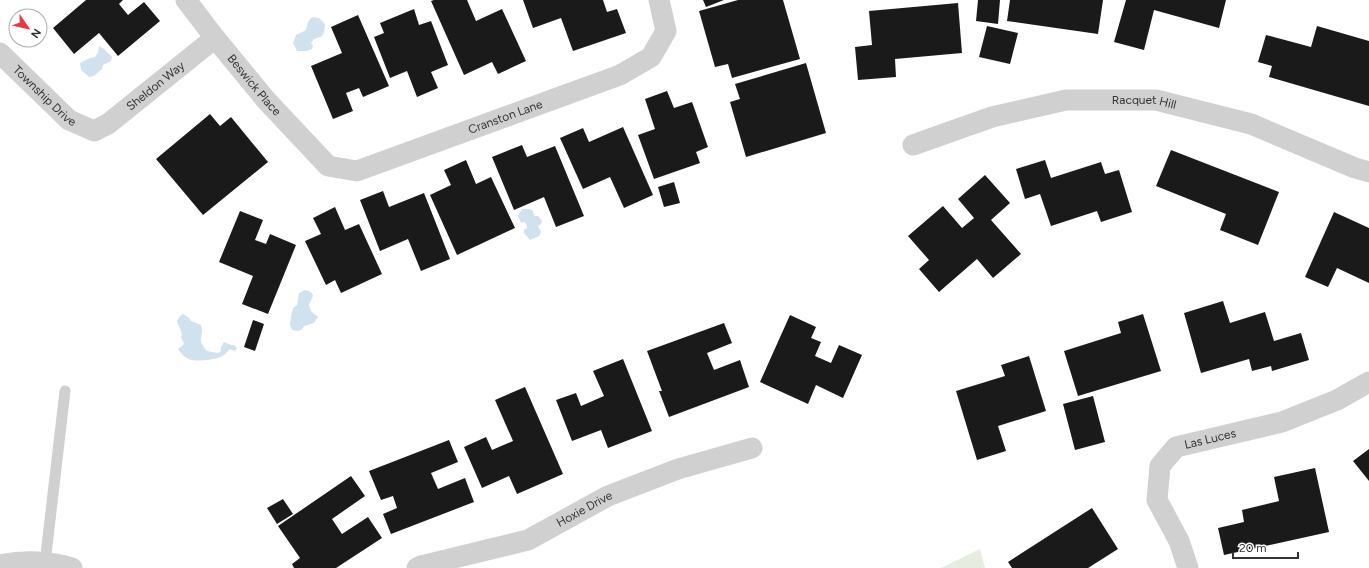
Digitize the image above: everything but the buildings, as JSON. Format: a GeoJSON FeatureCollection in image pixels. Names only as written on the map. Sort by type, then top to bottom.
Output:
{"type":"FeatureCollection","features":[{"type":"Feature","properties":{"kind":"street","name":"Beswick Place"},"geometry":{"type":"LineString","coordinates":[[186,0],[266,100],[328,166]]}},
{"type":"Feature","properties":{"kind":"street","name":"Cranston Lane"},"geometry":{"type":"LineString","coordinates":[[328,166],[357,171],[620,75],[651,57],[666,31],[659,0]]}},
{"type":"Feature","properties":{"kind":"street","name":"Sheldon Way"},"geometry":{"type":"LineString","coordinates":[[94,131],[108,124],[215,38]]}},
{"type":"Feature","properties":{"kind":"street","name":"Township Drive"},"geometry":{"type":"LineString","coordinates":[[0,53],[69,120],[94,131]]}},
{"type":"Feature","properties":{"kind":"street","name":"Racquet Hill"},"geometry":{"type":"LineString","coordinates":[[913,145],[992,117],[1066,100],[1156,100],[1251,124],[1355,168],[1369,172]]}},
{"type":"Feature","properties":{"kind":"street","name":"Las Luces"},"geometry":{"type":"LineString","coordinates":[[1188,568],[1179,541],[1157,500],[1160,466],[1176,447],[1282,422],[1337,400],[1369,382]]}},
{"type":"Feature","properties":{"kind":"street","name":"Hoxie Drive"},"geometry":{"type":"LineString","coordinates":[[417,568],[528,540],[608,496],[678,469],[752,448]]}},
{"type":"Feature","properties":{"kind":"street"},"geometry":{"type":"LineString","coordinates":[[0,564],[18,561],[61,564],[72,568]]}},
{"type":"Feature","properties":{"kind":"lane"},"geometry":{"type":"LineString","coordinates":[[45,563],[65,392]]}},
{"type":"Feature","properties":{"kind":"shaded area"},"geometry":{"type":"Polygon","coordinates":[[[980,549],[985,568],[941,568],[980,549]]]}},
{"type":"Feature","properties":{"kind":"water"},"geometry":{"type":"Polygon","coordinates":[[[313,17],[319,18],[325,24],[324,33],[321,37],[314,39],[311,43],[313,46],[312,49],[307,51],[297,51],[293,43],[296,35],[306,30],[307,24],[313,17]]]}},
{"type":"Feature","properties":{"kind":"water"},"geometry":{"type":"Polygon","coordinates":[[[99,46],[112,57],[111,61],[103,65],[102,69],[94,76],[89,77],[81,70],[80,63],[95,57],[99,46]]]}},
{"type":"Feature","properties":{"kind":"water"},"geometry":{"type":"Polygon","coordinates":[[[522,209],[530,209],[533,211],[534,216],[538,216],[542,221],[538,226],[541,232],[539,236],[530,240],[524,233],[524,230],[527,228],[526,223],[521,223],[518,216],[522,209]]]}},
{"type":"Feature","properties":{"kind":"water"},"geometry":{"type":"Polygon","coordinates":[[[305,290],[313,295],[309,305],[311,311],[318,317],[314,323],[304,326],[298,331],[292,330],[290,325],[293,308],[297,305],[299,293],[305,290]]]}},
{"type":"Feature","properties":{"kind":"water"},"geometry":{"type":"Polygon","coordinates":[[[183,314],[191,321],[201,325],[201,340],[203,347],[207,351],[218,353],[221,351],[221,347],[224,342],[234,345],[237,348],[235,351],[230,349],[220,357],[208,360],[191,360],[184,356],[178,349],[184,344],[177,321],[183,314]]]}}]}
